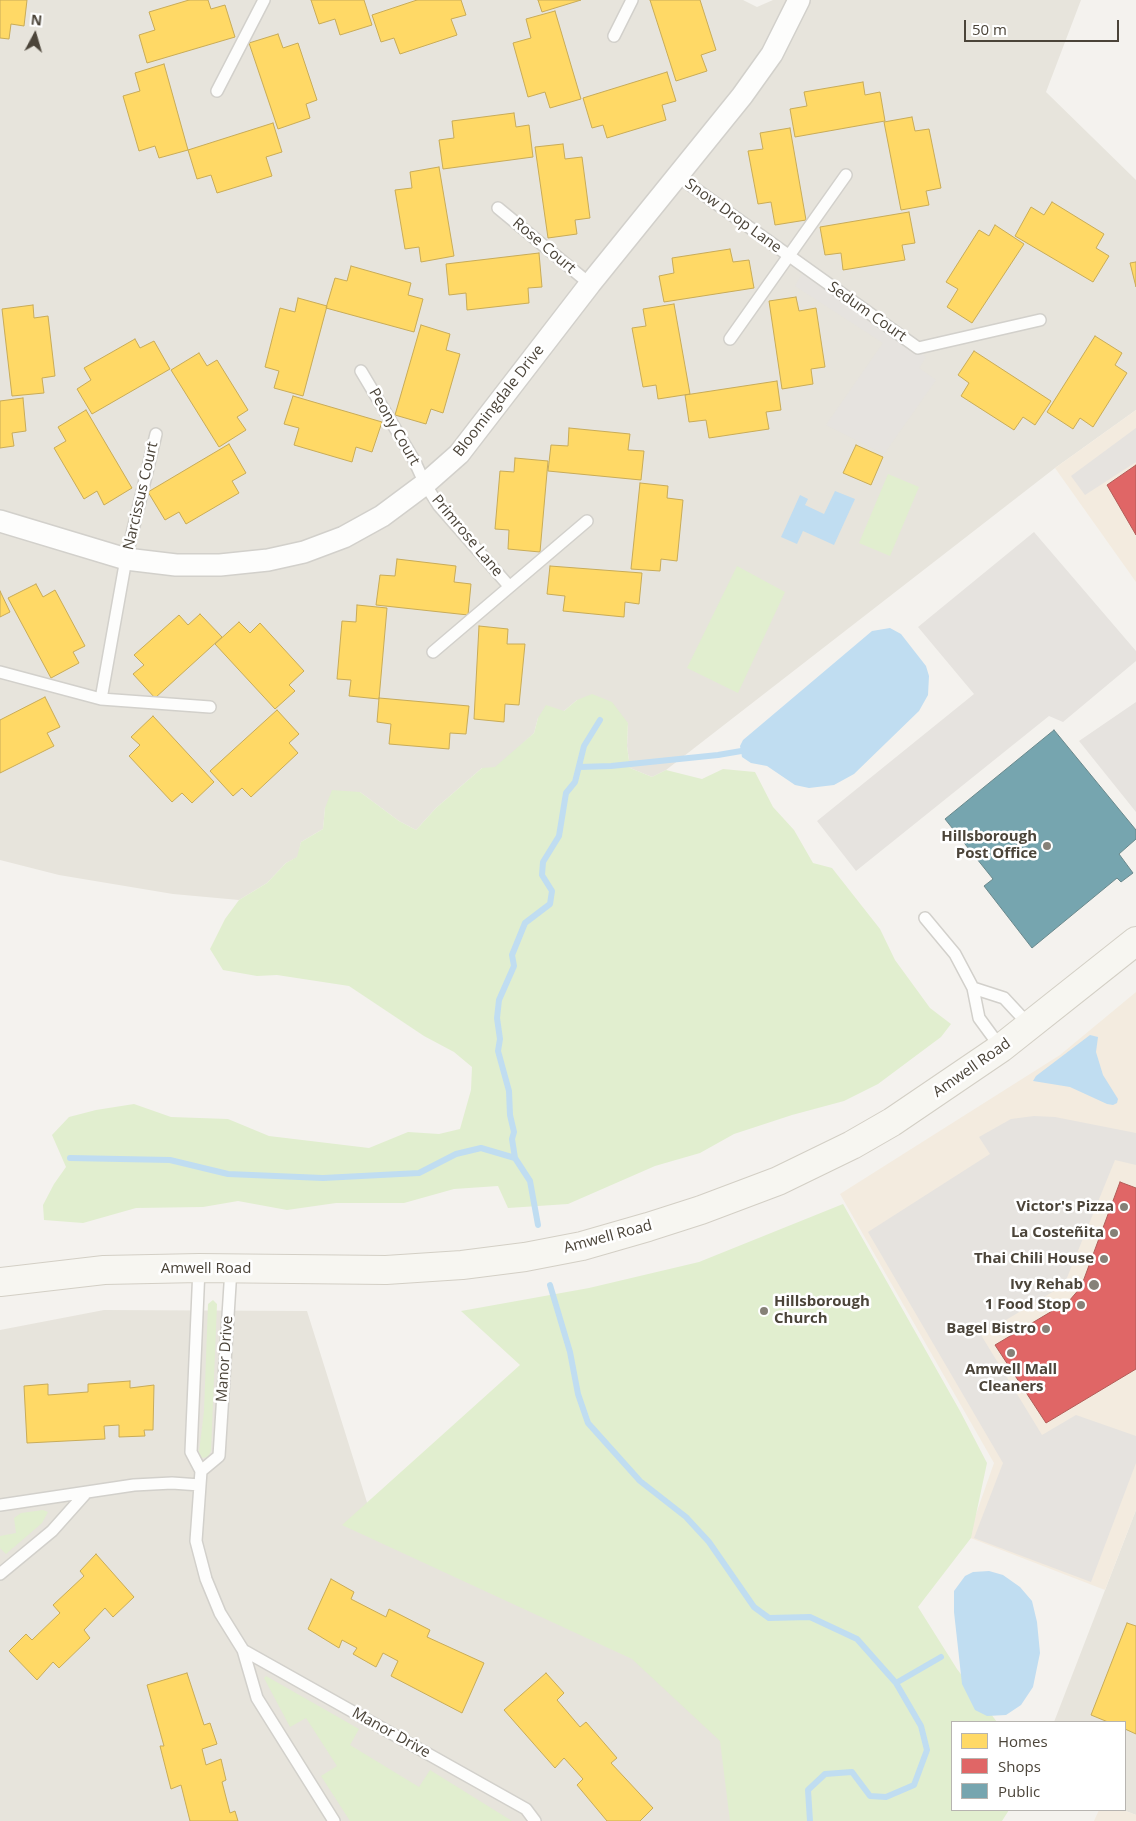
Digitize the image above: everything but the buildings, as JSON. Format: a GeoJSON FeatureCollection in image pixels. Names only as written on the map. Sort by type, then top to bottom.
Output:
{"type":"FeatureCollection","features":[{"type":"Feature","properties":{"kind":"main road","name":"Amwell Road"},"geometry":{"type":"LineString","coordinates":[[0,1282],[104,1270],[200,1268],[386,1270],[462,1265],[525,1257],[582,1246],[648,1227],[701,1210],[778,1181],[852,1145],[914,1108],[1001,1048],[1136,941]]}},
{"type":"Feature","properties":{"kind":"street","name":"Bloomingdale Drive"},"geometry":{"type":"LineString","coordinates":[[0,521],[34,533],[126,559],[176,565],[220,565],[268,560],[304,552],[344,537],[382,516],[425,484],[459,454],[590,284],[679,177],[772,54],[793,2]]}},
{"type":"Feature","properties":{"kind":"lane"},"geometry":{"type":"LineString","coordinates":[[217,91],[264,0]]}},
{"type":"Feature","properties":{"kind":"lane"},"geometry":{"type":"LineString","coordinates":[[614,36],[632,0]]}},
{"type":"Feature","properties":{"kind":"lane"},"geometry":{"type":"LineString","coordinates":[[730,339],[787,255],[846,175]]}},
{"type":"Feature","properties":{"kind":"lane","name":"Snow Drop Lane"},"geometry":{"type":"LineString","coordinates":[[679,177],[787,255]]}},
{"type":"Feature","properties":{"kind":"lane","name":"Rose Court"},"geometry":{"type":"LineString","coordinates":[[498,208],[590,284]]}},
{"type":"Feature","properties":{"kind":"lane","name":"Sedum Court"},"geometry":{"type":"LineString","coordinates":[[787,255],[918,348],[1040,320]]}},
{"type":"Feature","properties":{"kind":"lane","name":"Peony Court"},"geometry":{"type":"LineString","coordinates":[[361,371],[414,460],[425,484]]}},
{"type":"Feature","properties":{"kind":"lane","name":"Narcissus Court"},"geometry":{"type":"LineString","coordinates":[[101,699],[126,559],[156,434]]}},
{"type":"Feature","properties":{"kind":"lane","name":"Primrose Lane"},"geometry":{"type":"LineString","coordinates":[[425,484],[439,506],[509,586]]}},
{"type":"Feature","properties":{"kind":"lane"},"geometry":{"type":"LineString","coordinates":[[433,652],[587,521]]}},
{"type":"Feature","properties":{"kind":"lane"},"geometry":{"type":"LineString","coordinates":[[0,672],[101,699],[210,707]]}},
{"type":"Feature","properties":{"kind":"lane"},"geometry":{"type":"LineString","coordinates":[[925,918],[955,954],[973,988],[979,1018],[1001,1048]]}},
{"type":"Feature","properties":{"kind":"lane"},"geometry":{"type":"LineString","coordinates":[[973,988],[1004,998],[1030,1026]]}},
{"type":"Feature","properties":{"kind":"lane","name":"Manor Drive"},"geometry":{"type":"LineString","coordinates":[[200,1268],[191,1452],[200,1471],[196,1541],[206,1579],[220,1613],[243,1650],[257,1698],[334,1821]]}},
{"type":"Feature","properties":{"kind":"lane","name":"Manor Drive"},"geometry":{"type":"LineString","coordinates":[[200,1471],[219,1456],[231,1269]]}},
{"type":"Feature","properties":{"kind":"lane"},"geometry":{"type":"LineString","coordinates":[[0,1505],[85,1494],[134,1485],[172,1483],[200,1485]]}},
{"type":"Feature","properties":{"kind":"lane"},"geometry":{"type":"LineString","coordinates":[[0,1574],[52,1531],[85,1494]]}},
{"type":"Feature","properties":{"kind":"lane","name":"Manor Drive"},"geometry":{"type":"LineString","coordinates":[[243,1650],[526,1809],[535,1821]]}},
{"type":"Feature","properties":{"kind":"shaded area"},"geometry":{"type":"Polygon","coordinates":[[[0,0],[743,0],[757,7],[773,0],[1081,0],[1046,92],[1136,180],[1136,410],[1055,468],[666,770],[652,777],[630,768],[627,746],[628,723],[577,700],[564,711],[538,718],[534,733],[516,750],[495,768],[482,768],[436,808],[416,830],[399,821],[360,792],[325,808],[323,829],[301,842],[298,857],[286,863],[267,883],[239,900],[173,894],[59,875],[0,860],[0,0]]]}},
{"type":"Feature","properties":{"kind":"shaded area"},"geometry":{"type":"Polygon","coordinates":[[[803,272],[926,357],[919,368],[936,380],[884,454],[826,425],[883,343],[795,286],[803,272]]]}},
{"type":"Feature","properties":{"kind":"shaded area"},"geometry":{"type":"Polygon","coordinates":[[[1136,410],[1136,582],[1055,468],[1136,410]]]}},
{"type":"Feature","properties":{"kind":"shaded area"},"geometry":{"type":"Polygon","coordinates":[[[1136,428],[1136,462],[1085,495],[1071,476],[1136,428]]]}},
{"type":"Feature","properties":{"kind":"shaded area"},"geometry":{"type":"Polygon","coordinates":[[[1034,532],[1136,651],[1136,661],[1063,722],[1049,716],[856,871],[817,821],[974,694],[918,627],[1034,532]]]}},
{"type":"Feature","properties":{"kind":"shaded area"},"geometry":{"type":"Polygon","coordinates":[[[1136,702],[1136,812],[1079,741],[1136,702]]]}},
{"type":"Feature","properties":{"kind":"shaded area"},"geometry":{"type":"Polygon","coordinates":[[[1136,992],[1136,1510],[1105,1590],[968,1537],[994,1463],[840,1194],[1060,1055],[1136,992]]]}},
{"type":"Feature","properties":{"kind":"shaded area"},"geometry":{"type":"Polygon","coordinates":[[[1034,1116],[1055,1117],[1136,1133],[1136,1165],[1115,1160],[1064,1285],[981,1335],[1042,1435],[1076,1415],[1136,1436],[1136,1463],[1091,1582],[974,1538],[1003,1463],[868,1232],[990,1154],[979,1137],[1011,1119],[1034,1116]]]}},
{"type":"Feature","properties":{"kind":"shaded area"},"geometry":{"type":"Polygon","coordinates":[[[104,1310],[307,1311],[376,1531],[605,1623],[730,1719],[744,1821],[0,1821],[0,1330],[104,1310]]]}},
{"type":"Feature","properties":{"kind":"shaded area"},"geometry":{"type":"Polygon","coordinates":[[[1136,1510],[1136,1815],[1126,1811],[1126,1721],[1054,1721],[1136,1510]]]}},
{"type":"Feature","properties":{"kind":"shaded area"},"geometry":{"type":"Polygon","coordinates":[[[1099,1811],[1126,1811],[1136,1815],[1136,1821],[1094,1821],[1099,1811]]]}},
{"type":"Feature","properties":{"kind":"green space"},"geometry":{"type":"Polygon","coordinates":[[[888,474],[919,487],[890,556],[859,543],[888,474]]]}},
{"type":"Feature","properties":{"kind":"green space"},"geometry":{"type":"Polygon","coordinates":[[[737,566],[785,592],[738,693],[687,668],[737,566]]]}},
{"type":"Feature","properties":{"kind":"green space"},"geometry":{"type":"Polygon","coordinates":[[[592,694],[612,702],[628,723],[627,746],[630,768],[652,777],[666,770],[702,779],[723,769],[755,772],[773,807],[794,830],[813,863],[832,868],[880,929],[895,960],[930,1008],[951,1024],[941,1037],[878,1084],[844,1101],[792,1115],[734,1134],[700,1153],[655,1166],[568,1204],[508,1208],[498,1186],[454,1189],[404,1203],[336,1203],[287,1210],[238,1201],[203,1207],[136,1208],[83,1223],[44,1220],[43,1205],[66,1167],[52,1135],[69,1117],[96,1110],[134,1104],[171,1117],[228,1119],[269,1136],[369,1148],[408,1132],[439,1134],[460,1129],[471,1090],[472,1067],[454,1052],[424,1036],[349,986],[277,975],[257,976],[223,970],[210,949],[225,919],[239,900],[267,883],[286,863],[297,857],[301,842],[323,829],[325,808],[332,790],[360,792],[399,821],[416,830],[436,808],[482,768],[495,767],[534,733],[538,718],[546,705],[564,711],[577,700],[592,694]]]}},
{"type":"Feature","properties":{"kind":"green space"},"geometry":{"type":"Polygon","coordinates":[[[843,1204],[960,1411],[987,1463],[971,1538],[918,1607],[957,1669],[996,1721],[951,1721],[951,1811],[1008,1811],[1002,1821],[730,1821],[720,1741],[632,1659],[342,1525],[520,1365],[461,1311],[589,1288],[699,1262],[843,1204]]]}},
{"type":"Feature","properties":{"kind":"green space"},"geometry":{"type":"Polygon","coordinates":[[[213,1300],[217,1304],[211,1451],[208,1457],[202,1458],[199,1452],[204,1411],[208,1304],[213,1300]]]}},
{"type":"Feature","properties":{"kind":"green space"},"geometry":{"type":"Polygon","coordinates":[[[43,1510],[48,1512],[42,1523],[6,1554],[0,1548],[0,1536],[16,1533],[14,1518],[21,1513],[43,1510]]]}},
{"type":"Feature","properties":{"kind":"green space"},"geometry":{"type":"Polygon","coordinates":[[[266,1676],[359,1729],[350,1745],[419,1787],[430,1770],[512,1821],[350,1821],[321,1776],[337,1766],[306,1718],[290,1727],[264,1678],[266,1676]]]}},
{"type":"Feature","properties":{"kind":"water"},"geometry":{"type":"Polygon","coordinates":[[[835,491],[855,499],[834,545],[803,531],[797,544],[781,537],[800,495],[808,499],[805,505],[824,514],[835,491]]]}},
{"type":"Feature","properties":{"kind":"water"},"geometry":{"type":"Polygon","coordinates":[[[890,628],[901,634],[926,666],[929,676],[928,695],[919,711],[854,774],[834,785],[809,788],[795,785],[767,766],[751,763],[742,757],[740,746],[743,740],[872,631],[890,628]]]}},
{"type":"Feature","properties":{"kind":"water"},"geometry":{"type":"Polygon","coordinates":[[[1090,1035],[1098,1037],[1096,1052],[1103,1075],[1118,1099],[1117,1103],[1113,1105],[1070,1087],[1033,1081],[1036,1076],[1090,1035]]]}},
{"type":"Feature","properties":{"kind":"water"},"geometry":{"type":"Polygon","coordinates":[[[989,1571],[1003,1575],[1020,1587],[1032,1601],[1037,1622],[1040,1653],[1033,1687],[1021,1705],[1006,1715],[987,1716],[975,1710],[962,1684],[954,1612],[954,1591],[965,1576],[973,1572],[989,1571]]]}},
{"type":"Feature","properties":{"kind":"waterway"},"geometry":{"type":"LineString","coordinates":[[515,1158],[509,1091],[498,1051],[500,1039],[497,1018],[499,1000],[514,966],[512,955],[525,923],[550,904],[552,891],[542,875],[543,862],[559,836],[566,793],[575,782],[584,746],[600,720]]}},
{"type":"Feature","properties":{"kind":"waterway"},"geometry":{"type":"LineString","coordinates":[[579,767],[611,766],[718,755],[747,750]]}},
{"type":"Feature","properties":{"kind":"waterway"},"geometry":{"type":"LineString","coordinates":[[70,1158],[170,1160],[228,1174],[323,1178],[419,1173],[456,1154],[481,1148],[515,1158],[530,1181],[538,1225]]}},
{"type":"Feature","properties":{"kind":"waterway"},"geometry":{"type":"LineString","coordinates":[[550,1285],[570,1352],[578,1394],[588,1423],[640,1481],[686,1517],[709,1542],[754,1607],[769,1618],[810,1617],[857,1639],[896,1683],[921,1726],[927,1750],[914,1785],[886,1797],[870,1796],[852,1772],[825,1774],[808,1790],[810,1821]]}},
{"type":"Feature","properties":{"kind":"waterway"},"geometry":{"type":"LineString","coordinates":[[896,1683],[941,1657]]}},
{"type":"Feature","properties":{"kind":"place","name":"Hillsborough Post Office"},"geometry":{"type":"Point","coordinates":[1047,846]}},
{"type":"Feature","properties":{"kind":"place","name":"Victor's Pizza"},"geometry":{"type":"Point","coordinates":[1124,1207]}},
{"type":"Feature","properties":{"kind":"place","name":"La Costeñita"},"geometry":{"type":"Point","coordinates":[1114,1233]}},
{"type":"Feature","properties":{"kind":"place","name":"Thai Chili House"},"geometry":{"type":"Point","coordinates":[1104,1259]}},
{"type":"Feature","properties":{"kind":"place","name":"Ivy Rehab"},"geometry":{"type":"Point","coordinates":[1094,1285]}},
{"type":"Feature","properties":{"kind":"place","name":"1 Food Stop"},"geometry":{"type":"Point","coordinates":[1081,1305]}},
{"type":"Feature","properties":{"kind":"place","name":"Hillsborough Church"},"geometry":{"type":"Point","coordinates":[764,1311]}},
{"type":"Feature","properties":{"kind":"place","name":"Bagel Bistro"},"geometry":{"type":"Point","coordinates":[1046,1329]}},
{"type":"Feature","properties":{"kind":"place","name":"Amwell Mall Cleaners"},"geometry":{"type":"Point","coordinates":[1011,1353]}}]}
